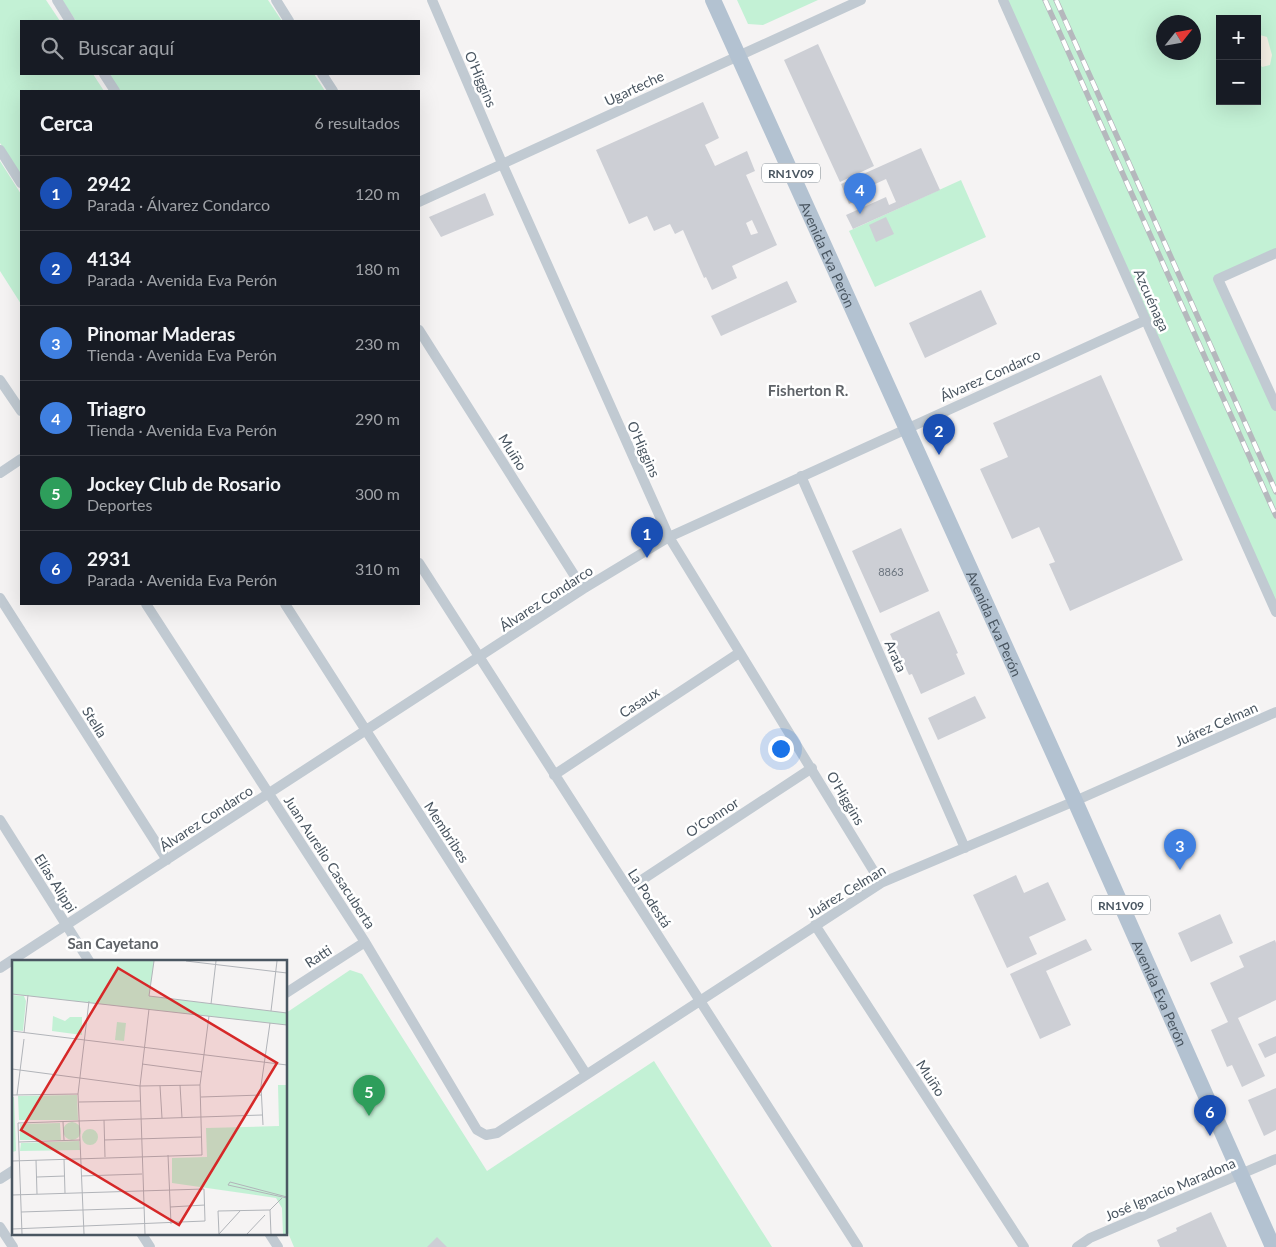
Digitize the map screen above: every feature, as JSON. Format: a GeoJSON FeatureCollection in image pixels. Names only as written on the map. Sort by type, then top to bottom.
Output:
{"type":"FeatureCollection","features":[{"type":"Feature","properties":{"kind":"main road","name":"Avenida Eva Perón"},"geometry":{"type":"LineString","coordinates":[[714,0],[1075,801],[1273,1247]]}},
{"type":"Feature","properties":{"kind":"street"},"geometry":{"type":"LineString","coordinates":[[57,0],[69,20]]}},
{"type":"Feature","properties":{"kind":"street"},"geometry":{"type":"LineString","coordinates":[[276,0],[288,20]]}},
{"type":"Feature","properties":{"kind":"street","name":"O'Higgins"},"geometry":{"type":"LineString","coordinates":[[432,0],[502,163],[669,537],[739,653],[812,768],[881,884]]}},
{"type":"Feature","properties":{"kind":"street","name":"Ugarteche"},"geometry":{"type":"LineString","coordinates":[[420,202],[861,0]]}},
{"type":"Feature","properties":{"kind":"street","name":"Azcuénaga"},"geometry":{"type":"LineString","coordinates":[[1003,0],[1276,612]]}},
{"type":"Feature","properties":{"kind":"street"},"geometry":{"type":"LineString","coordinates":[[105,75],[114,90]]}},
{"type":"Feature","properties":{"kind":"street"},"geometry":{"type":"LineString","coordinates":[[323,75],[332,90]]}},
{"type":"Feature","properties":{"kind":"street"},"geometry":{"type":"LineString","coordinates":[[0,150],[20,181]]}},
{"type":"Feature","properties":{"kind":"street"},"geometry":{"type":"LineString","coordinates":[[1276,253],[1218,278],[1276,406]]}},
{"type":"Feature","properties":{"kind":"street","name":"Álvarez Condarco"},"geometry":{"type":"LineString","coordinates":[[12,960],[584,589],[669,537],[1146,320]]}},
{"type":"Feature","properties":{"kind":"street","name":"Muiño"},"geometry":{"type":"LineString","coordinates":[[420,332],[584,589]]}},
{"type":"Feature","properties":{"kind":"street"},"geometry":{"type":"LineString","coordinates":[[0,380],[20,410]]}},
{"type":"Feature","properties":{"kind":"street"},"geometry":{"type":"LineString","coordinates":[[0,473],[20,460]]}},
{"type":"Feature","properties":{"kind":"street","name":"Arata"},"geometry":{"type":"LineString","coordinates":[[801,476],[965,848]]}},
{"type":"Feature","properties":{"kind":"street","name":"La Podestá"},"geometry":{"type":"LineString","coordinates":[[420,566],[858,1247]]}},
{"type":"Feature","properties":{"kind":"street","name":"Stella"},"geometry":{"type":"LineString","coordinates":[[0,598],[166,860]]}},
{"type":"Feature","properties":{"kind":"street","name":"Juan Aurelio Casacuberta"},"geometry":{"type":"LineString","coordinates":[[147,605],[365,942],[477,1130],[486,1135]]}},
{"type":"Feature","properties":{"kind":"street","name":"Membribes"},"geometry":{"type":"LineString","coordinates":[[286,605],[586,1074]]}},
{"type":"Feature","properties":{"kind":"street","name":"Casaux"},"geometry":{"type":"LineString","coordinates":[[554,775],[739,653]]}},
{"type":"Feature","properties":{"kind":"street","name":"Juárez Celman"},"geometry":{"type":"LineString","coordinates":[[486,1135],[497,1133],[815,925],[881,884],[1276,712]]}},
{"type":"Feature","properties":{"kind":"street","name":"O'Connor"},"geometry":{"type":"LineString","coordinates":[[628,889],[812,768]]}},
{"type":"Feature","properties":{"kind":"street","name":"Elías Alippi"},"geometry":{"type":"LineString","coordinates":[[0,820],[88,960]]}},
{"type":"Feature","properties":{"kind":"street","name":"Muiño"},"geometry":{"type":"LineString","coordinates":[[815,925],[1024,1247]]}},
{"type":"Feature","properties":{"kind":"street","name":"Ratti"},"geometry":{"type":"LineString","coordinates":[[288,992],[365,942]]}},
{"type":"Feature","properties":{"kind":"street","name":"Álvarez Condarco"},"geometry":{"type":"LineString","coordinates":[[0,968],[12,960]]}},
{"type":"Feature","properties":{"kind":"street","name":"José Ignacio Maradona"},"geometry":{"type":"LineString","coordinates":[[1077,1247],[1090,1238],[1276,1159]]}},
{"type":"Feature","properties":{"kind":"street"},"geometry":{"type":"LineString","coordinates":[[0,1179],[12,1171]]}},
{"type":"Feature","properties":{"kind":"street"},"geometry":{"type":"LineString","coordinates":[[0,1227],[13,1247]]}},
{"type":"Feature","properties":{"kind":"street"},"geometry":{"type":"LineString","coordinates":[[142,1234],[150,1247]]}},
{"type":"Feature","properties":{"kind":"street"},"geometry":{"type":"LineString","coordinates":[[270,1234],[278,1247]]}},
{"type":"Feature","properties":{"kind":"green space"},"geometry":{"type":"Polygon","coordinates":[[[0,0],[46,0],[59,20],[20,20],[20,75],[94,75],[103,90],[20,90],[20,173],[0,143],[0,0]]]}},
{"type":"Feature","properties":{"kind":"green space"},"geometry":{"type":"Polygon","coordinates":[[[62,0],[268,0],[281,20],[75,20],[62,0]]]}},
{"type":"Feature","properties":{"kind":"green space"},"geometry":{"type":"Polygon","coordinates":[[[737,0],[818,0],[763,25],[748,24],[737,0]]]}},
{"type":"Feature","properties":{"kind":"green space"},"geometry":{"type":"Polygon","coordinates":[[[1003,0],[1276,0],[1276,253],[1219,279],[1276,406],[1276,612],[1003,0]]]}},
{"type":"Feature","properties":{"kind":"green space"},"geometry":{"type":"Polygon","coordinates":[[[110,75],[315,75],[324,90],[119,90],[110,75]]]}},
{"type":"Feature","properties":{"kind":"green space"},"geometry":{"type":"Polygon","coordinates":[[[0,161],[20,192],[20,302],[0,271],[0,161]]]}},
{"type":"Feature","properties":{"kind":"green space"},"geometry":{"type":"Polygon","coordinates":[[[961,180],[986,237],[875,287],[849,231],[961,180]]]}},
{"type":"Feature","properties":{"kind":"green space"},"geometry":{"type":"Polygon","coordinates":[[[350,970],[362,974],[487,1171],[654,1061],[772,1247],[294,1247],[288,1233],[288,1012],[350,970]]]}},
{"type":"Feature","properties":{"kind":"sand"},"geometry":{"type":"Polygon","coordinates":[[[1261,35],[1267,37],[1272,55],[1270,65],[1262,67],[1261,35]]]}},
{"type":"Feature","properties":{"kind":"building"},"geometry":{"type":"Polygon","coordinates":[[[818,44],[874,166],[840,182],[784,60],[818,44]]]}},
{"type":"Feature","properties":{"kind":"building"},"geometry":{"type":"Polygon","coordinates":[[[703,102],[719,138],[705,145],[715,166],[747,151],[755,171],[746,175],[777,245],[732,266],[737,278],[712,290],[706,277],[704,278],[683,230],[675,234],[670,224],[654,231],[647,216],[629,224],[596,150],[703,102]],[[752,220],[746,223],[751,235],[758,233],[752,220]]]}},
{"type":"Feature","properties":{"kind":"building"},"geometry":{"type":"Polygon","coordinates":[[[921,148],[940,190],[853,229],[846,215],[886,197],[889,205],[896,202],[886,179],[862,190],[860,185],[852,188],[857,200],[849,204],[841,184],[921,148]]]}},
{"type":"Feature","properties":{"kind":"building"},"geometry":{"type":"Polygon","coordinates":[[[485,193],[494,215],[441,237],[429,217],[485,193]]]}},
{"type":"Feature","properties":{"kind":"building"},"geometry":{"type":"Polygon","coordinates":[[[886,217],[894,234],[876,242],[869,225],[886,217]]]}},
{"type":"Feature","properties":{"kind":"building"},"geometry":{"type":"Polygon","coordinates":[[[787,281],[797,302],[721,336],[711,316],[787,281]]]}},
{"type":"Feature","properties":{"kind":"building"},"geometry":{"type":"Polygon","coordinates":[[[981,290],[997,324],[925,358],[909,323],[981,290]]]}},
{"type":"Feature","properties":{"kind":"building"},"geometry":{"type":"Polygon","coordinates":[[[1101,375],[1183,560],[1070,611],[1049,564],[1055,562],[1039,527],[1012,539],[980,469],[1008,457],[993,423],[1101,375]]]}},
{"type":"Feature","properties":{"kind":"building"},"geometry":{"type":"Polygon","coordinates":[[[901,528],[929,591],[880,613],[852,551],[901,528]]]}},
{"type":"Feature","properties":{"kind":"building"},"geometry":{"type":"Polygon","coordinates":[[[939,611],[958,653],[956,654],[965,674],[921,694],[912,674],[909,675],[890,634],[939,611]]]}},
{"type":"Feature","properties":{"kind":"building"},"geometry":{"type":"Polygon","coordinates":[[[975,696],[986,718],[938,740],[928,718],[975,696]]]}},
{"type":"Feature","properties":{"kind":"building"},"geometry":{"type":"Polygon","coordinates":[[[1016,875],[1024,893],[1048,882],[1066,920],[1029,937],[1037,954],[1007,968],[973,895],[1016,875]]]}},
{"type":"Feature","properties":{"kind":"building"},"geometry":{"type":"Polygon","coordinates":[[[1220,914],[1233,943],[1191,962],[1178,933],[1220,914]]]}},
{"type":"Feature","properties":{"kind":"building"},"geometry":{"type":"Polygon","coordinates":[[[1086,939],[1092,950],[1046,971],[1071,1025],[1040,1039],[1010,974],[1086,939]]]}},
{"type":"Feature","properties":{"kind":"building"},"geometry":{"type":"Polygon","coordinates":[[[1275,940],[1276,1000],[1238,1018],[1265,1076],[1242,1087],[1232,1065],[1227,1067],[1211,1030],[1228,1022],[1210,983],[1244,967],[1239,956],[1275,940]]]}},
{"type":"Feature","properties":{"kind":"building"},"geometry":{"type":"Polygon","coordinates":[[[1276,1036],[1276,1053],[1265,1058],[1258,1044],[1276,1036]]]}},
{"type":"Feature","properties":{"kind":"building"},"geometry":{"type":"Polygon","coordinates":[[[1276,1088],[1276,1130],[1264,1136],[1248,1100],[1276,1088]]]}},
{"type":"Feature","properties":{"kind":"building"},"geometry":{"type":"Polygon","coordinates":[[[1211,1212],[1227,1247],[1160,1247],[1157,1240],[1177,1231],[1176,1228],[1211,1212]]]}},
{"type":"Feature","properties":{"kind":"building"},"geometry":{"type":"Polygon","coordinates":[[[437,1237],[447,1247],[427,1247],[437,1237]]]}},
{"type":"Feature","properties":{"kind":"railway"},"geometry":{"type":"LineString","coordinates":[[1045,0],[1276,516]]}},
{"type":"Feature","properties":{"kind":"railway"},"geometry":{"type":"LineString","coordinates":[[1056,0],[1276,492]]}},
{"type":"Feature","properties":{"kind":"place","name":"Triagro"},"geometry":{"type":"Point","coordinates":[860,214]}},
{"type":"Feature","properties":{"kind":"place","name":"4134"},"geometry":{"type":"Point","coordinates":[939,455]}},
{"type":"Feature","properties":{"kind":"place","name":"2942"},"geometry":{"type":"Point","coordinates":[647,558]}},
{"type":"Feature","properties":{"kind":"place","name":"Pinomar Maderas"},"geometry":{"type":"Point","coordinates":[1180,870]}},
{"type":"Feature","properties":{"kind":"place","name":"Jockey Club de Rosario"},"geometry":{"type":"Point","coordinates":[369,1116]}},
{"type":"Feature","properties":{"kind":"place","name":"2931"},"geometry":{"type":"Point","coordinates":[1210,1136]}},
{"type":"Feature","properties":{"kind":"district","name":"Fisherton R."},"geometry":{"type":"Point","coordinates":[808,390]}},
{"type":"Feature","properties":{"kind":"district","name":"San Cayetano"},"geometry":{"type":"Point","coordinates":[113,943]}}]}
